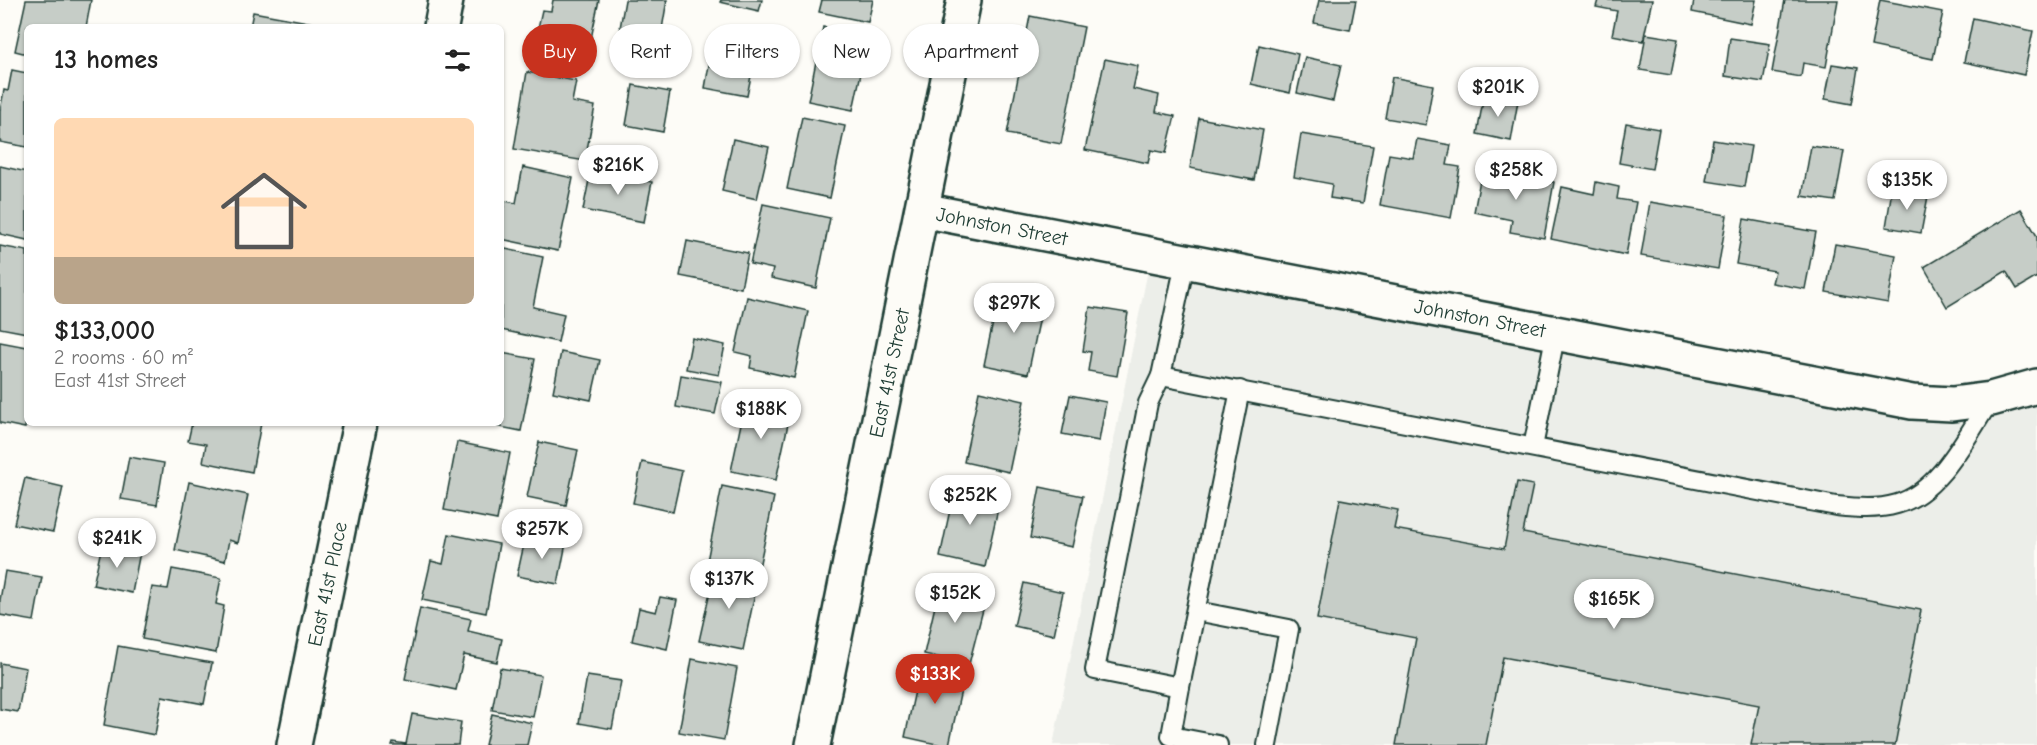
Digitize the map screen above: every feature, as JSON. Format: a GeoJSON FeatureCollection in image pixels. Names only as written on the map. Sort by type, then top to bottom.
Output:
{"type":"FeatureCollection","features":[{"type":"Feature","properties":{"kind":"street"},"geometry":{"type":"LineString","coordinates":[[442,24],[446,0]]}},
{"type":"Feature","properties":{"kind":"street","name":"East 41st Street"},"geometry":{"type":"LineString","coordinates":[[813,745],[964,0]]}},
{"type":"Feature","properties":{"kind":"street","name":"Johnston Street"},"geometry":{"type":"LineString","coordinates":[[922,210],[1912,402],[1952,404],[1991,399],[2037,386]]}},
{"type":"Feature","properties":{"kind":"street","name":"East 41st Place"},"geometry":{"type":"LineString","coordinates":[[294,745],[359,426]]}},
{"type":"Feature","properties":{"kind":"lane"},"geometry":{"type":"LineString","coordinates":[[1180,687],[1095,670],[1148,403],[1161,376],[1185,262]]}},
{"type":"Feature","properties":{"kind":"lane"},"geometry":{"type":"LineString","coordinates":[[1533,447],[1556,332]]}},
{"type":"Feature","properties":{"kind":"lane"},"geometry":{"type":"LineString","coordinates":[[1161,376],[1836,506],[1874,508],[1896,504],[1926,490],[1940,477],[1991,399]]}},
{"type":"Feature","properties":{"kind":"lane"},"geometry":{"type":"LineString","coordinates":[[1218,745],[1171,736],[1240,390]]}},
{"type":"Feature","properties":{"kind":"lane"},"geometry":{"type":"LineString","coordinates":[[1196,611],[1289,629],[1267,745]]}},
{"type":"Feature","properties":{"kind":"shaded area"},"geometry":{"type":"Polygon","coordinates":[[[1151,255],[1912,402],[2037,386],[2037,745],[1053,745],[1151,255]]]}},
{"type":"Feature","properties":{"kind":"building"},"geometry":{"type":"Polygon","coordinates":[[[26,0],[91,0],[87,24],[24,24],[24,53],[15,51],[26,0]]]}},
{"type":"Feature","properties":{"kind":"building"},"geometry":{"type":"Polygon","coordinates":[[[553,0],[599,0],[594,24],[539,24],[542,10],[551,11],[553,0]]]}},
{"type":"Feature","properties":{"kind":"building"},"geometry":{"type":"Polygon","coordinates":[[[625,0],[667,0],[663,24],[621,24],[625,0]]]}},
{"type":"Feature","properties":{"kind":"building"},"geometry":{"type":"Polygon","coordinates":[[[721,0],[762,0],[759,11],[720,2],[721,0]]]}},
{"type":"Feature","properties":{"kind":"building"},"geometry":{"type":"Polygon","coordinates":[[[822,0],[873,0],[868,22],[819,12],[822,0]]]}},
{"type":"Feature","properties":{"kind":"building"},"geometry":{"type":"Polygon","coordinates":[[[1319,0],[1356,0],[1350,30],[1314,23],[1319,0]]]}},
{"type":"Feature","properties":{"kind":"building"},"geometry":{"type":"Polygon","coordinates":[[[1598,0],[1652,0],[1643,41],[1612,35],[1617,11],[1596,7],[1598,0]]]}},
{"type":"Feature","properties":{"kind":"building"},"geometry":{"type":"Polygon","coordinates":[[[1694,0],[1756,0],[1751,24],[1692,12],[1694,0]]]}},
{"type":"Feature","properties":{"kind":"building"},"geometry":{"type":"Polygon","coordinates":[[[1785,0],[1838,0],[1826,67],[1803,63],[1801,77],[1772,72],[1785,0]]]}},
{"type":"Feature","properties":{"kind":"building"},"geometry":{"type":"Polygon","coordinates":[[[1880,0],[1943,12],[1933,59],[1871,46],[1880,0]]]}},
{"type":"Feature","properties":{"kind":"building"},"geometry":{"type":"Polygon","coordinates":[[[253,12],[319,24],[251,24],[253,12]]]}},
{"type":"Feature","properties":{"kind":"building"},"geometry":{"type":"Polygon","coordinates":[[[1030,16],[1084,27],[1061,144],[1007,134],[1018,78],[1039,78],[1039,24],[1028,24],[1030,16]]]}},
{"type":"Feature","properties":{"kind":"building"},"geometry":{"type":"Polygon","coordinates":[[[1973,18],[2033,31],[2024,75],[1964,62],[1973,18]]]}},
{"type":"Feature","properties":{"kind":"building"},"geometry":{"type":"Polygon","coordinates":[[[1646,34],[1678,39],[1671,75],[1640,70],[1646,34]]]}},
{"type":"Feature","properties":{"kind":"building"},"geometry":{"type":"Polygon","coordinates":[[[1730,38],[1770,44],[1763,82],[1725,76],[1730,38]]]}},
{"type":"Feature","properties":{"kind":"building"},"geometry":{"type":"Polygon","coordinates":[[[1259,45],[1298,54],[1290,93],[1251,84],[1259,45]]]}},
{"type":"Feature","properties":{"kind":"building"},"geometry":{"type":"Polygon","coordinates":[[[1305,57],[1341,65],[1333,101],[1297,93],[1305,57]]]}},
{"type":"Feature","properties":{"kind":"building"},"geometry":{"type":"Polygon","coordinates":[[[1105,59],[1138,66],[1133,89],[1159,95],[1156,112],[1175,116],[1166,153],[1151,150],[1148,163],[1085,150],[1105,59]]]}},
{"type":"Feature","properties":{"kind":"building"},"geometry":{"type":"Polygon","coordinates":[[[1832,64],[1858,68],[1852,104],[1825,99],[1832,64]]]}},
{"type":"Feature","properties":{"kind":"building"},"geometry":{"type":"Polygon","coordinates":[[[12,70],[24,72],[24,146],[0,142],[0,111],[4,90],[8,91],[12,70]]]}},
{"type":"Feature","properties":{"kind":"building"},"geometry":{"type":"Polygon","coordinates":[[[1392,77],[1433,85],[1426,125],[1385,118],[1392,77]]]}},
{"type":"Feature","properties":{"kind":"building"},"geometry":{"type":"Polygon","coordinates":[[[526,78],[560,78],[576,81],[572,102],[595,106],[585,161],[514,149],[526,78]]]}},
{"type":"Feature","properties":{"kind":"building"},"geometry":{"type":"Polygon","coordinates":[[[707,78],[751,78],[747,96],[705,88],[707,78]]]}},
{"type":"Feature","properties":{"kind":"building"},"geometry":{"type":"Polygon","coordinates":[[[813,78],[860,78],[853,110],[808,101],[813,78]]]}},
{"type":"Feature","properties":{"kind":"building"},"geometry":{"type":"Polygon","coordinates":[[[633,85],[670,92],[663,132],[626,125],[633,85]]]}},
{"type":"Feature","properties":{"kind":"building"},"geometry":{"type":"Polygon","coordinates":[[[1484,95],[1518,101],[1511,141],[1477,134],[1484,95]]]}},
{"type":"Feature","properties":{"kind":"building"},"geometry":{"type":"Polygon","coordinates":[[[802,117],[845,126],[830,198],[787,189],[802,117]]]}},
{"type":"Feature","properties":{"kind":"building"},"geometry":{"type":"Polygon","coordinates":[[[1199,118],[1263,130],[1254,180],[1190,168],[1199,118]]]}},
{"type":"Feature","properties":{"kind":"building"},"geometry":{"type":"Polygon","coordinates":[[[1626,123],[1659,129],[1652,169],[1619,163],[1626,123]]]}},
{"type":"Feature","properties":{"kind":"building"},"geometry":{"type":"Polygon","coordinates":[[[1301,134],[1373,146],[1363,203],[1330,198],[1332,184],[1294,177],[1301,134]]]}},
{"type":"Feature","properties":{"kind":"building"},"geometry":{"type":"Polygon","coordinates":[[[733,139],[769,147],[757,199],[722,191],[733,139]]]}},
{"type":"Feature","properties":{"kind":"building"},"geometry":{"type":"Polygon","coordinates":[[[1417,139],[1451,145],[1447,165],[1460,167],[1451,218],[1380,205],[1389,154],[1413,158],[1417,139]]]}},
{"type":"Feature","properties":{"kind":"building"},"geometry":{"type":"Polygon","coordinates":[[[1713,140],[1751,146],[1744,187],[1706,181],[1713,140]]]}},
{"type":"Feature","properties":{"kind":"building"},"geometry":{"type":"Polygon","coordinates":[[[1811,146],[1844,151],[1835,201],[1802,196],[1811,146]]]}},
{"type":"Feature","properties":{"kind":"building"},"geometry":{"type":"Polygon","coordinates":[[[0,166],[24,171],[24,239],[0,234],[0,166]]]}},
{"type":"Feature","properties":{"kind":"building"},"geometry":{"type":"Polygon","coordinates":[[[523,167],[573,178],[558,251],[504,240],[505,201],[516,203],[523,167]]]}},
{"type":"Feature","properties":{"kind":"building"},"geometry":{"type":"Polygon","coordinates":[[[1482,169],[1554,182],[1544,238],[1510,232],[1512,220],[1474,212],[1482,169]]]}},
{"type":"Feature","properties":{"kind":"building"},"geometry":{"type":"Polygon","coordinates":[[[591,170],[652,182],[644,222],[583,210],[591,170]]]}},
{"type":"Feature","properties":{"kind":"building"},"geometry":{"type":"Polygon","coordinates":[[[1596,182],[1619,187],[1617,199],[1636,202],[1626,255],[1551,239],[1562,187],[1594,194],[1596,182]]]}},
{"type":"Feature","properties":{"kind":"building"},"geometry":{"type":"Polygon","coordinates":[[[1892,190],[1928,196],[1921,233],[1886,227],[1892,190]]]}},
{"type":"Feature","properties":{"kind":"building"},"geometry":{"type":"Polygon","coordinates":[[[1650,202],[1727,215],[1718,269],[1641,256],[1650,202]]]}},
{"type":"Feature","properties":{"kind":"building"},"geometry":{"type":"Polygon","coordinates":[[[763,204],[830,218],[816,288],[771,278],[773,269],[750,264],[763,204]]]}},
{"type":"Feature","properties":{"kind":"building"},"geometry":{"type":"Polygon","coordinates":[[[2021,209],[2037,236],[2037,277],[2017,289],[2006,271],[1947,307],[1924,267],[2021,209]]]}},
{"type":"Feature","properties":{"kind":"building"},"geometry":{"type":"Polygon","coordinates":[[[1744,219],[1816,232],[1805,289],[1772,283],[1775,271],[1736,264],[1744,219]]]}},
{"type":"Feature","properties":{"kind":"building"},"geometry":{"type":"Polygon","coordinates":[[[687,241],[748,253],[741,288],[680,276],[687,241]]]}},
{"type":"Feature","properties":{"kind":"building"},"geometry":{"type":"Polygon","coordinates":[[[1835,244],[1896,255],[1888,303],[1826,292],[1835,244]]]}},
{"type":"Feature","properties":{"kind":"building"},"geometry":{"type":"Polygon","coordinates":[[[0,246],[24,250],[24,332],[0,328],[0,246]]]}},
{"type":"Feature","properties":{"kind":"building"},"geometry":{"type":"Polygon","coordinates":[[[504,249],[543,257],[533,307],[564,314],[558,342],[504,331],[504,249]]]}},
{"type":"Feature","properties":{"kind":"building"},"geometry":{"type":"Polygon","coordinates":[[[999,294],[1043,303],[1028,374],[984,365],[999,294]]]}},
{"type":"Feature","properties":{"kind":"building"},"geometry":{"type":"Polygon","coordinates":[[[747,297],[808,311],[794,378],[750,368],[752,356],[735,352],[747,297]]]}},
{"type":"Feature","properties":{"kind":"building"},"geometry":{"type":"Polygon","coordinates":[[[1090,307],[1128,313],[1117,376],[1088,371],[1091,352],[1083,351],[1090,307]]]}},
{"type":"Feature","properties":{"kind":"building"},"geometry":{"type":"Polygon","coordinates":[[[692,338],[725,345],[719,375],[686,369],[692,338]]]}},
{"type":"Feature","properties":{"kind":"building"},"geometry":{"type":"Polygon","coordinates":[[[0,342],[24,346],[25,426],[25,428],[0,423],[0,342]]]}},
{"type":"Feature","properties":{"kind":"building"},"geometry":{"type":"Polygon","coordinates":[[[561,352],[600,360],[591,400],[553,392],[561,352]]]}},
{"type":"Feature","properties":{"kind":"building"},"geometry":{"type":"Polygon","coordinates":[[[504,354],[535,359],[521,431],[495,426],[504,426],[504,354]]]}},
{"type":"Feature","properties":{"kind":"building"},"geometry":{"type":"Polygon","coordinates":[[[681,375],[722,382],[715,414],[676,407],[681,375]]]}},
{"type":"Feature","properties":{"kind":"building"},"geometry":{"type":"Polygon","coordinates":[[[979,391],[1024,401],[1009,472],[964,462],[979,391]]]}},
{"type":"Feature","properties":{"kind":"building"},"geometry":{"type":"Polygon","coordinates":[[[1070,395],[1106,402],[1099,441],[1062,434],[1070,395]]]}},
{"type":"Feature","properties":{"kind":"building"},"geometry":{"type":"Polygon","coordinates":[[[746,400],[791,410],[776,480],[731,471],[746,400]]]}},
{"type":"Feature","properties":{"kind":"building"},"geometry":{"type":"Polygon","coordinates":[[[191,426],[260,426],[252,472],[203,462],[206,444],[188,441],[191,426]]]}},
{"type":"Feature","properties":{"kind":"building"},"geometry":{"type":"Polygon","coordinates":[[[457,442],[510,453],[497,520],[444,510],[457,442]]]}},
{"type":"Feature","properties":{"kind":"building"},"geometry":{"type":"Polygon","coordinates":[[[539,442],[578,450],[566,505],[527,497],[539,442]]]}},
{"type":"Feature","properties":{"kind":"building"},"geometry":{"type":"Polygon","coordinates":[[[129,457],[164,463],[157,505],[121,499],[129,457]]]}},
{"type":"Feature","properties":{"kind":"building"},"geometry":{"type":"Polygon","coordinates":[[[642,462],[682,471],[673,512],[633,503],[642,462]]]}},
{"type":"Feature","properties":{"kind":"building"},"geometry":{"type":"Polygon","coordinates":[[[25,478],[63,487],[53,532],[14,524],[25,478]]]}},
{"type":"Feature","properties":{"kind":"building"},"geometry":{"type":"Polygon","coordinates":[[[189,482],[248,495],[238,543],[229,540],[225,561],[175,550],[189,482]]]}},
{"type":"Feature","properties":{"kind":"building"},"geometry":{"type":"Polygon","coordinates":[[[1517,482],[1533,485],[1523,533],[1921,610],[1895,745],[1751,745],[1759,705],[1503,657],[1486,745],[1396,745],[1416,638],[1317,619],[1340,499],[1398,510],[1394,529],[1504,549],[1517,482]]]}},
{"type":"Feature","properties":{"kind":"building"},"geometry":{"type":"Polygon","coordinates":[[[722,486],[774,497],[758,572],[707,561],[722,486]]]}},
{"type":"Feature","properties":{"kind":"building"},"geometry":{"type":"Polygon","coordinates":[[[955,486],[1001,495],[985,567],[940,557],[955,486]]]}},
{"type":"Feature","properties":{"kind":"building"},"geometry":{"type":"Polygon","coordinates":[[[1040,487],[1083,496],[1072,547],[1030,538],[1040,487]]]}},
{"type":"Feature","properties":{"kind":"building"},"geometry":{"type":"Polygon","coordinates":[[[449,534],[499,544],[486,613],[422,600],[431,561],[443,564],[449,534]]]}},
{"type":"Feature","properties":{"kind":"building"},"geometry":{"type":"Polygon","coordinates":[[[526,535],[566,543],[558,584],[517,576],[526,535]]]}},
{"type":"Feature","properties":{"kind":"building"},"geometry":{"type":"Polygon","coordinates":[[[102,545],[140,552],[132,593],[93,585],[102,545]]]}},
{"type":"Feature","properties":{"kind":"building"},"geometry":{"type":"Polygon","coordinates":[[[172,569],[221,578],[216,604],[224,606],[216,653],[142,639],[152,587],[168,589],[172,569]]]}},
{"type":"Feature","properties":{"kind":"building"},"geometry":{"type":"Polygon","coordinates":[[[715,570],[758,579],[743,650],[699,641],[715,570]]]}},
{"type":"Feature","properties":{"kind":"building"},"geometry":{"type":"Polygon","coordinates":[[[5,571],[42,577],[34,621],[0,615],[5,571]]]}},
{"type":"Feature","properties":{"kind":"building"},"geometry":{"type":"Polygon","coordinates":[[[1024,583],[1063,592],[1054,635],[1014,626],[1024,583]]]}},
{"type":"Feature","properties":{"kind":"building"},"geometry":{"type":"Polygon","coordinates":[[[940,584],[987,594],[969,664],[924,654],[940,584]]]}},
{"type":"Feature","properties":{"kind":"building"},"geometry":{"type":"Polygon","coordinates":[[[660,597],[677,600],[667,649],[632,641],[639,608],[656,612],[660,597]]]}},
{"type":"Feature","properties":{"kind":"building"},"geometry":{"type":"Polygon","coordinates":[[[420,608],[471,619],[468,631],[502,639],[497,662],[464,655],[456,690],[405,679],[420,608]]]}},
{"type":"Feature","properties":{"kind":"building"},"geometry":{"type":"Polygon","coordinates":[[[118,646],[212,663],[204,704],[162,696],[155,735],[104,725],[118,646]]]}},
{"type":"Feature","properties":{"kind":"building"},"geometry":{"type":"Polygon","coordinates":[[[692,659],[737,668],[724,740],[679,732],[692,659]]]}},
{"type":"Feature","properties":{"kind":"building"},"geometry":{"type":"Polygon","coordinates":[[[0,663],[26,668],[18,712],[0,709],[0,663]]]}},
{"type":"Feature","properties":{"kind":"building"},"geometry":{"type":"Polygon","coordinates":[[[921,663],[965,672],[949,745],[905,737],[921,663]]]}},
{"type":"Feature","properties":{"kind":"building"},"geometry":{"type":"Polygon","coordinates":[[[500,668],[541,675],[533,717],[492,710],[500,668]]]}},
{"type":"Feature","properties":{"kind":"building"},"geometry":{"type":"Polygon","coordinates":[[[587,676],[621,681],[612,729],[579,723],[587,676]]]}},
{"type":"Feature","properties":{"kind":"building"},"geometry":{"type":"Polygon","coordinates":[[[412,714],[461,722],[458,745],[392,745],[393,742],[406,744],[412,714]]]}},
{"type":"Feature","properties":{"kind":"building"},"geometry":{"type":"Polygon","coordinates":[[[492,714],[532,723],[527,745],[485,745],[492,714]]]}}]}
